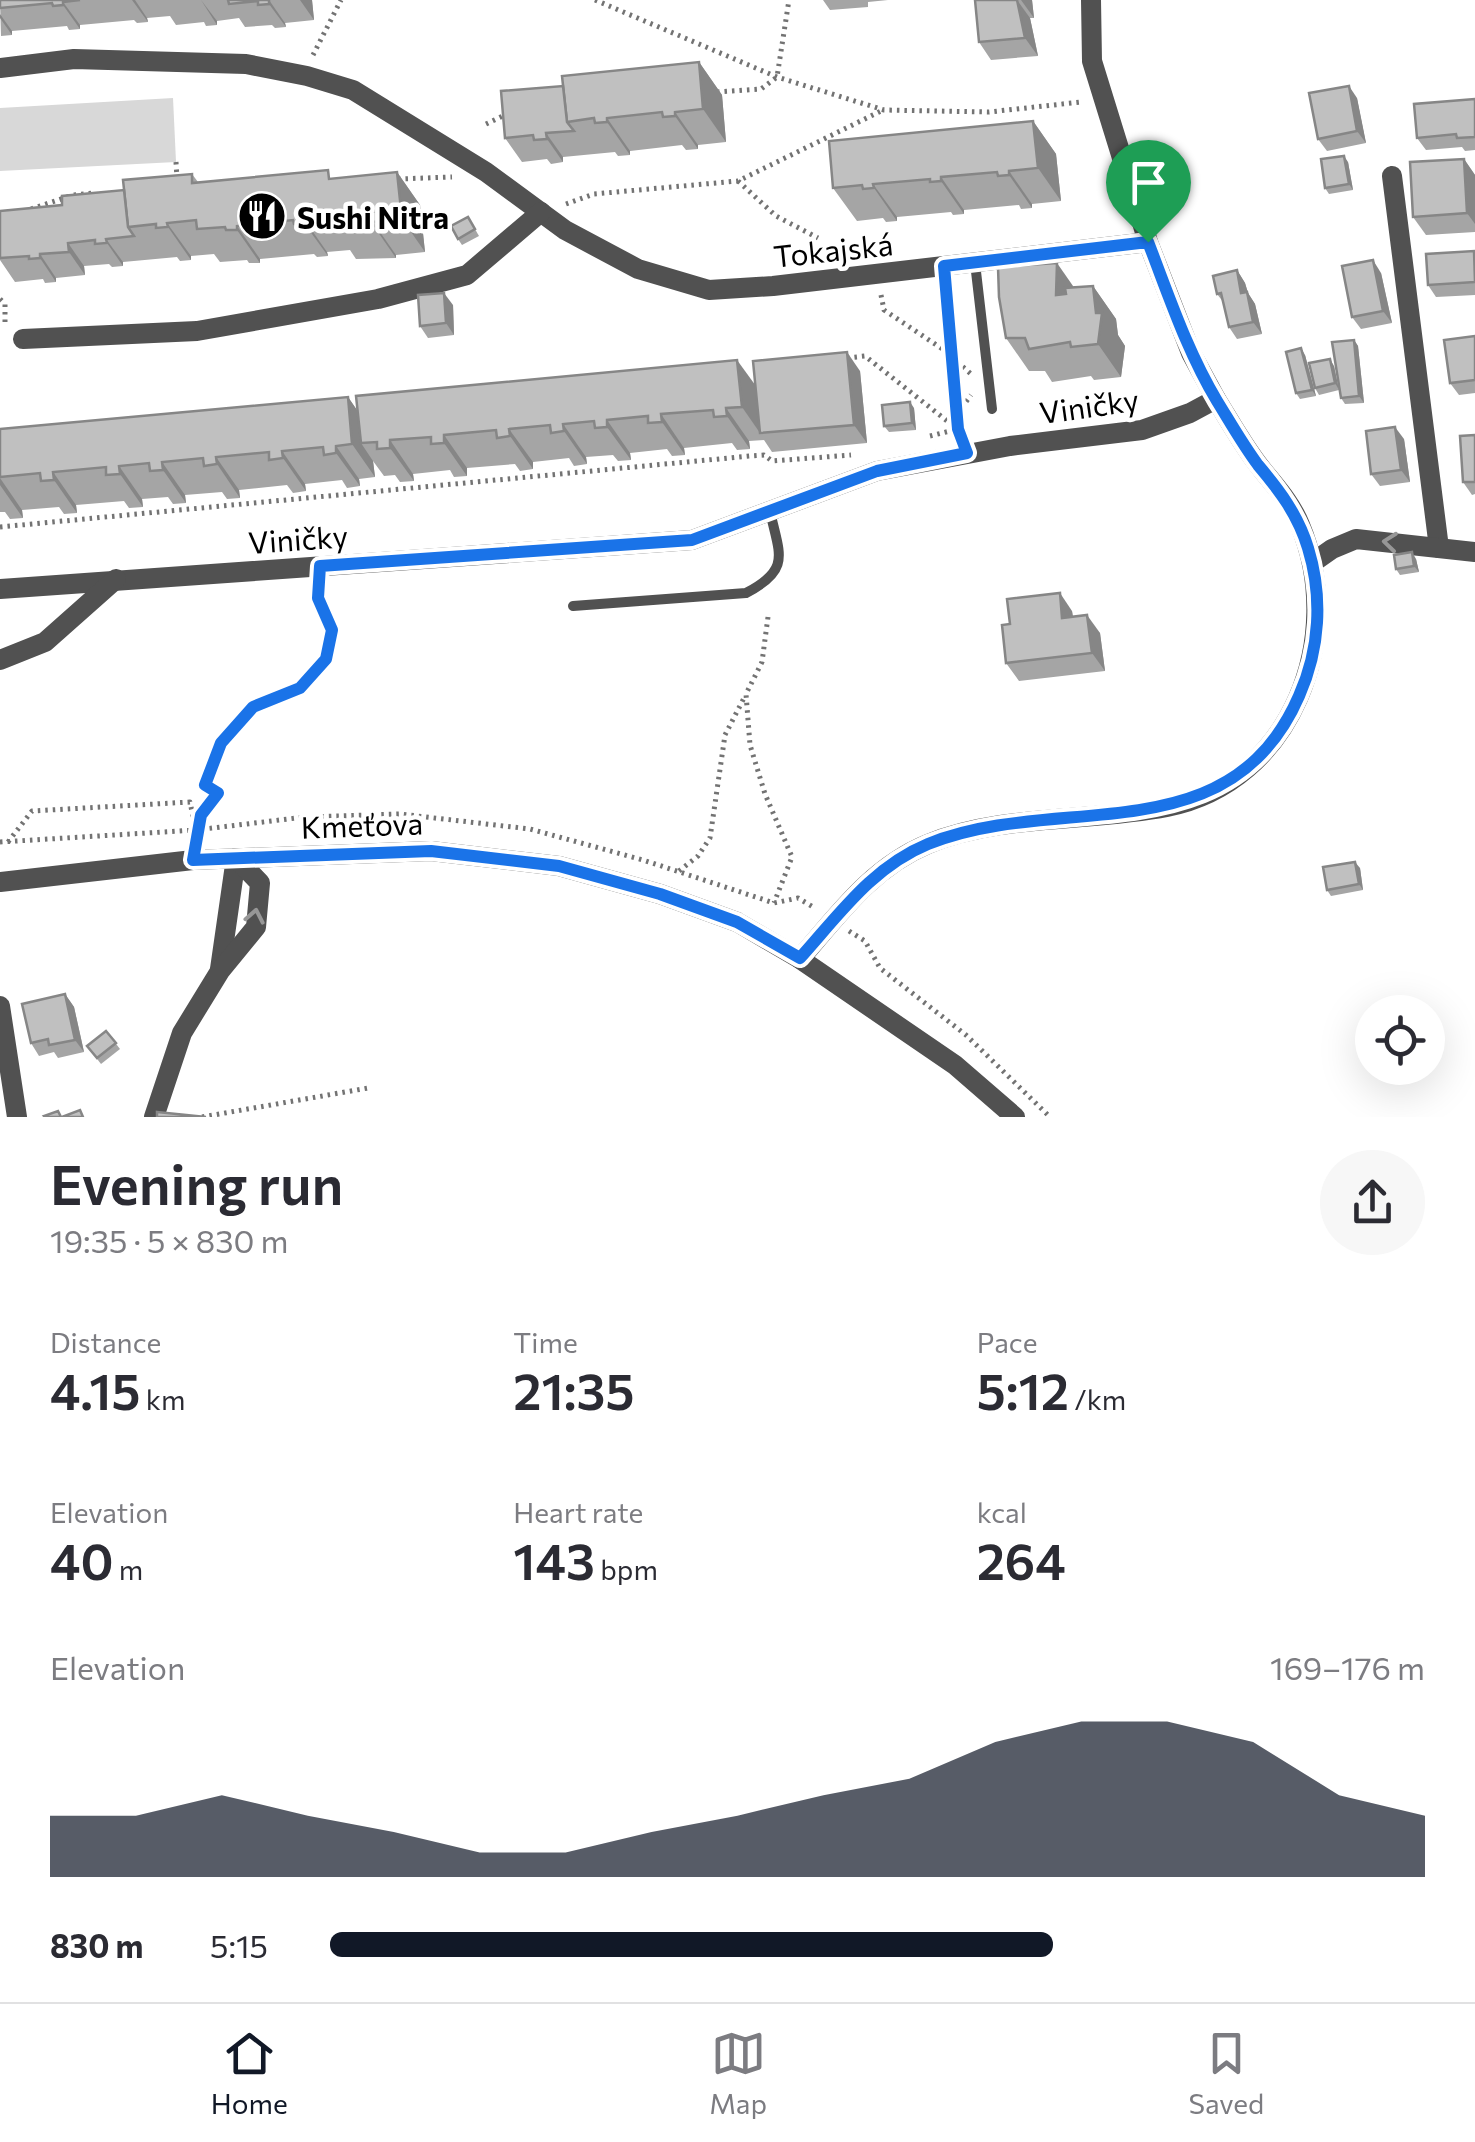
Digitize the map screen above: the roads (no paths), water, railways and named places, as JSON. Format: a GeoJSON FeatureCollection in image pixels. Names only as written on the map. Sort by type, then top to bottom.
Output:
{"type":"FeatureCollection","features":[{"type":"Feature","properties":{"kind":"street"},"geometry":{"type":"LineString","coordinates":[[800,958],[866,882],[924,845],[984,829],[1170,806],[1208,792],[1242,773],[1270,747],[1293,711],[1304,684],[1318,606],[1312,563],[1298,520],[1216,399],[1191,353],[1148,242],[1092,60],[1091,0]]}},
{"type":"Feature","properties":{"kind":"street","name":"Tokajská"},"geometry":{"type":"LineString","coordinates":[[0,68],[74,59],[246,64],[353,90],[486,172],[566,230],[638,269],[709,290],[1148,242]]}},
{"type":"Feature","properties":{"kind":"street"},"geometry":{"type":"LineString","coordinates":[[1392,176],[1439,548]]}},
{"type":"Feature","properties":{"kind":"street"},"geometry":{"type":"LineString","coordinates":[[14,338],[197,331],[378,299],[467,276],[541,212]]}},
{"type":"Feature","properties":{"kind":"street","name":"Viničky"},"geometry":{"type":"LineString","coordinates":[[0,588],[692,540],[877,471],[967,453],[1142,430],[1216,399]]}},
{"type":"Feature","properties":{"kind":"street"},"geometry":{"type":"LineString","coordinates":[[1312,563],[1356,538],[1475,552]]}},
{"type":"Feature","properties":{"kind":"street"},"geometry":{"type":"LineString","coordinates":[[0,660],[45,642],[116,579]]}},
{"type":"Feature","properties":{"kind":"street","name":"Kmeťova"},"geometry":{"type":"LineString","coordinates":[[0,882],[193,860],[431,851],[559,866],[660,894],[737,922],[800,958],[954,1065],[1015,1117]]}},
{"type":"Feature","properties":{"kind":"street"},"geometry":{"type":"LineString","coordinates":[[220,971],[236,858]]}},
{"type":"Feature","properties":{"kind":"street"},"geometry":{"type":"LineString","coordinates":[[154,1117],[182,1033],[220,971],[256,927],[260,884],[236,858]]}},
{"type":"Feature","properties":{"kind":"street"},"geometry":{"type":"LineString","coordinates":[[0,1006],[16,1117]]}},
{"type":"Feature","properties":{"kind":"lane"},"geometry":{"type":"LineString","coordinates":[[975,263],[992,409]]}},
{"type":"Feature","properties":{"kind":"lane"},"geometry":{"type":"LineString","coordinates":[[572,606],[746,593],[770,581],[780,559],[770,510]]}},
{"type":"Feature","properties":{"kind":"place","name":"Sushi Nitra"},"geometry":{"type":"Point","coordinates":[262,216]}}]}
